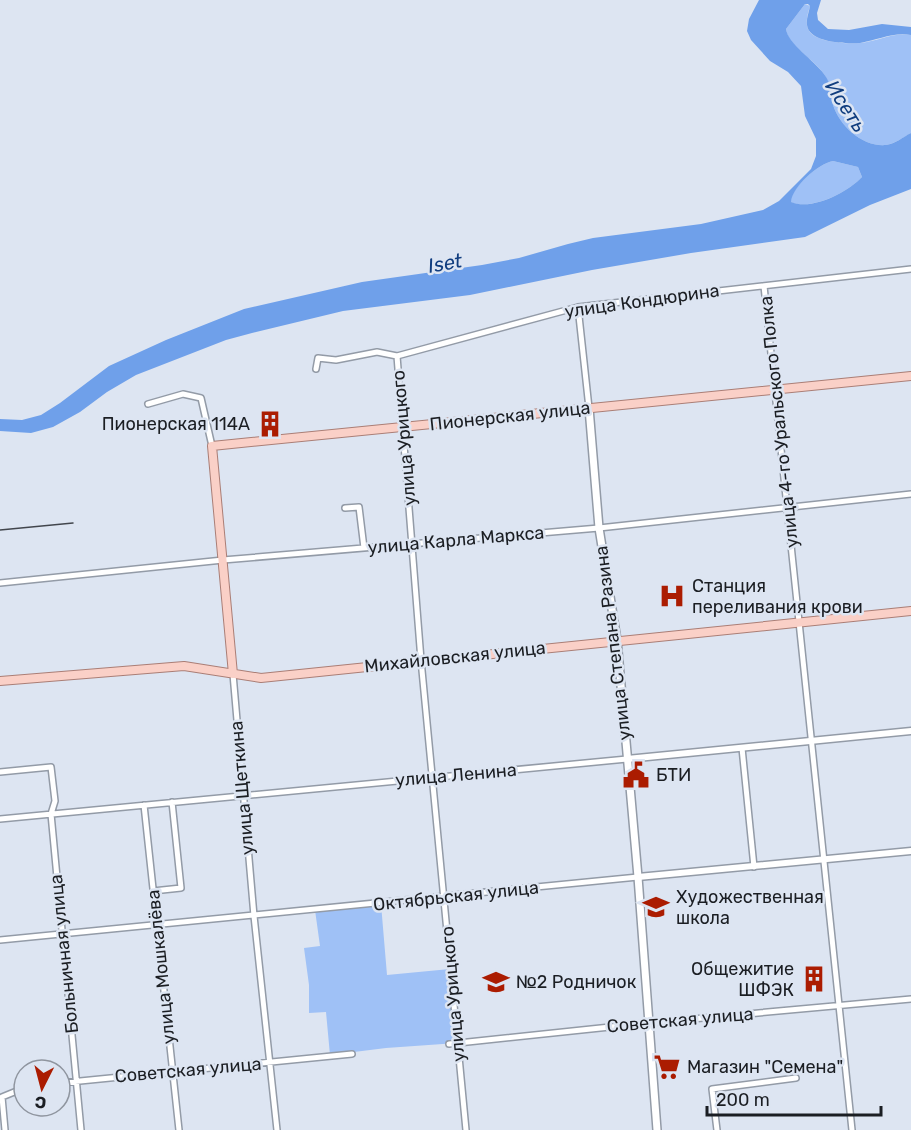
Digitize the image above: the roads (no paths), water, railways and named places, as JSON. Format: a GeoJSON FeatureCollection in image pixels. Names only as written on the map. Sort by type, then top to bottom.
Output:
{"type":"FeatureCollection","features":[{"type":"Feature","properties":{"kind":"main road","name":"Пионерская улица"},"geometry":{"type":"LineString","coordinates":[[212,446],[911,376]]}},
{"type":"Feature","properties":{"kind":"main road","name":"улица Степана Разина"},"geometry":{"type":"LineString","coordinates":[[589,408],[599,528],[616,640],[638,877],[657,1130]]}},
{"type":"Feature","properties":{"kind":"main road","name":"улица Щеткина"},"geometry":{"type":"LineString","coordinates":[[212,446],[233,674]]}},
{"type":"Feature","properties":{"kind":"main road","name":"Михайловская улица"},"geometry":{"type":"LineString","coordinates":[[0,681],[184,666],[261,678],[911,611]]}},
{"type":"Feature","properties":{"kind":"street","name":"улица Кондюрина"},"geometry":{"type":"LineString","coordinates":[[316,369],[318,358],[336,360],[377,352],[398,356],[578,307],[911,269]]}},
{"type":"Feature","properties":{"kind":"street","name":"улица 4-го Уральского Полка"},"geometry":{"type":"LineString","coordinates":[[764,286],[852,1130]]}},
{"type":"Feature","properties":{"kind":"street"},"geometry":{"type":"LineString","coordinates":[[578,307],[589,408]]}},
{"type":"Feature","properties":{"kind":"street","name":"улица Урицкого"},"geometry":{"type":"LineString","coordinates":[[398,356],[421,660],[466,1130]]}},
{"type":"Feature","properties":{"kind":"street"},"geometry":{"type":"LineString","coordinates":[[148,404],[183,394],[201,398],[212,446]]}},
{"type":"Feature","properties":{"kind":"street","name":"улица Карла Маркса"},"geometry":{"type":"LineString","coordinates":[[0,583],[223,560],[599,528],[911,494]]}},
{"type":"Feature","properties":{"kind":"street"},"geometry":{"type":"LineString","coordinates":[[345,508],[359,507],[364,548]]}},
{"type":"Feature","properties":{"kind":"street","name":"улица Щеткина"},"geometry":{"type":"LineString","coordinates":[[233,674],[242,795],[277,1130]]}},
{"type":"Feature","properties":{"kind":"street","name":"улица Ленина"},"geometry":{"type":"LineString","coordinates":[[0,819],[911,731]]}},
{"type":"Feature","properties":{"kind":"street"},"geometry":{"type":"LineString","coordinates":[[742,748],[754,867]]}},
{"type":"Feature","properties":{"kind":"street","name":"Больничная улица"},"geometry":{"type":"LineString","coordinates":[[0,772],[51,768],[55,801],[51,814],[81,1130]]}},
{"type":"Feature","properties":{"kind":"street"},"geometry":{"type":"LineString","coordinates":[[153,891],[181,888],[172,802]]}},
{"type":"Feature","properties":{"kind":"street","name":"улица Мошкалёва"},"geometry":{"type":"LineString","coordinates":[[144,805],[180,1130]]}},
{"type":"Feature","properties":{"kind":"street","name":"Октябрьская улица"},"geometry":{"type":"LineString","coordinates":[[0,940],[911,851]]}},
{"type":"Feature","properties":{"kind":"street","name":"Советская улица"},"geometry":{"type":"LineString","coordinates":[[449,1044],[911,999]]}},
{"type":"Feature","properties":{"kind":"street","name":"Советская улица"},"geometry":{"type":"LineString","coordinates":[[72,1081],[352,1053]]}},
{"type":"Feature","properties":{"kind":"street"},"geometry":{"type":"LineString","coordinates":[[717,1130],[711,1089],[796,1078]]}},
{"type":"Feature","properties":{"kind":"street"},"geometry":{"type":"LineString","coordinates":[[5,1130],[2,1097],[12,1093]]}},
{"type":"Feature","properties":{"kind":"railway"},"geometry":{"type":"LineString","coordinates":[[0,530],[73,523]]}},
{"type":"Feature","properties":{"kind":"place","name":"Пионерская 114А"},"geometry":{"type":"Point","coordinates":[270,424]}},
{"type":"Feature","properties":{"kind":"place","name":"Станция переливания крови"},"geometry":{"type":"Point","coordinates":[672,596]}},
{"type":"Feature","properties":{"kind":"place","name":"БТИ"},"geometry":{"type":"Point","coordinates":[636,775]}},
{"type":"Feature","properties":{"kind":"place","name":"Художественная школа"},"geometry":{"type":"Point","coordinates":[656,907]}},
{"type":"Feature","properties":{"kind":"place","name":"Общежитие ШФЭК"},"geometry":{"type":"Point","coordinates":[814,979]}},
{"type":"Feature","properties":{"kind":"place","name":"№2 Родничок"},"geometry":{"type":"Point","coordinates":[496,982]}},
{"type":"Feature","properties":{"kind":"place","name":"Магазин \"Семена\""},"geometry":{"type":"Point","coordinates":[667,1067]}},
{"type":"Feature","properties":{"kind":"water label","name":"Исеть"},"geometry":{"type":"Point","coordinates":[846,106]}},
{"type":"Feature","properties":{"kind":"water label","name":"Iset"},"geometry":{"type":"Point","coordinates":[445,263]}}]}
